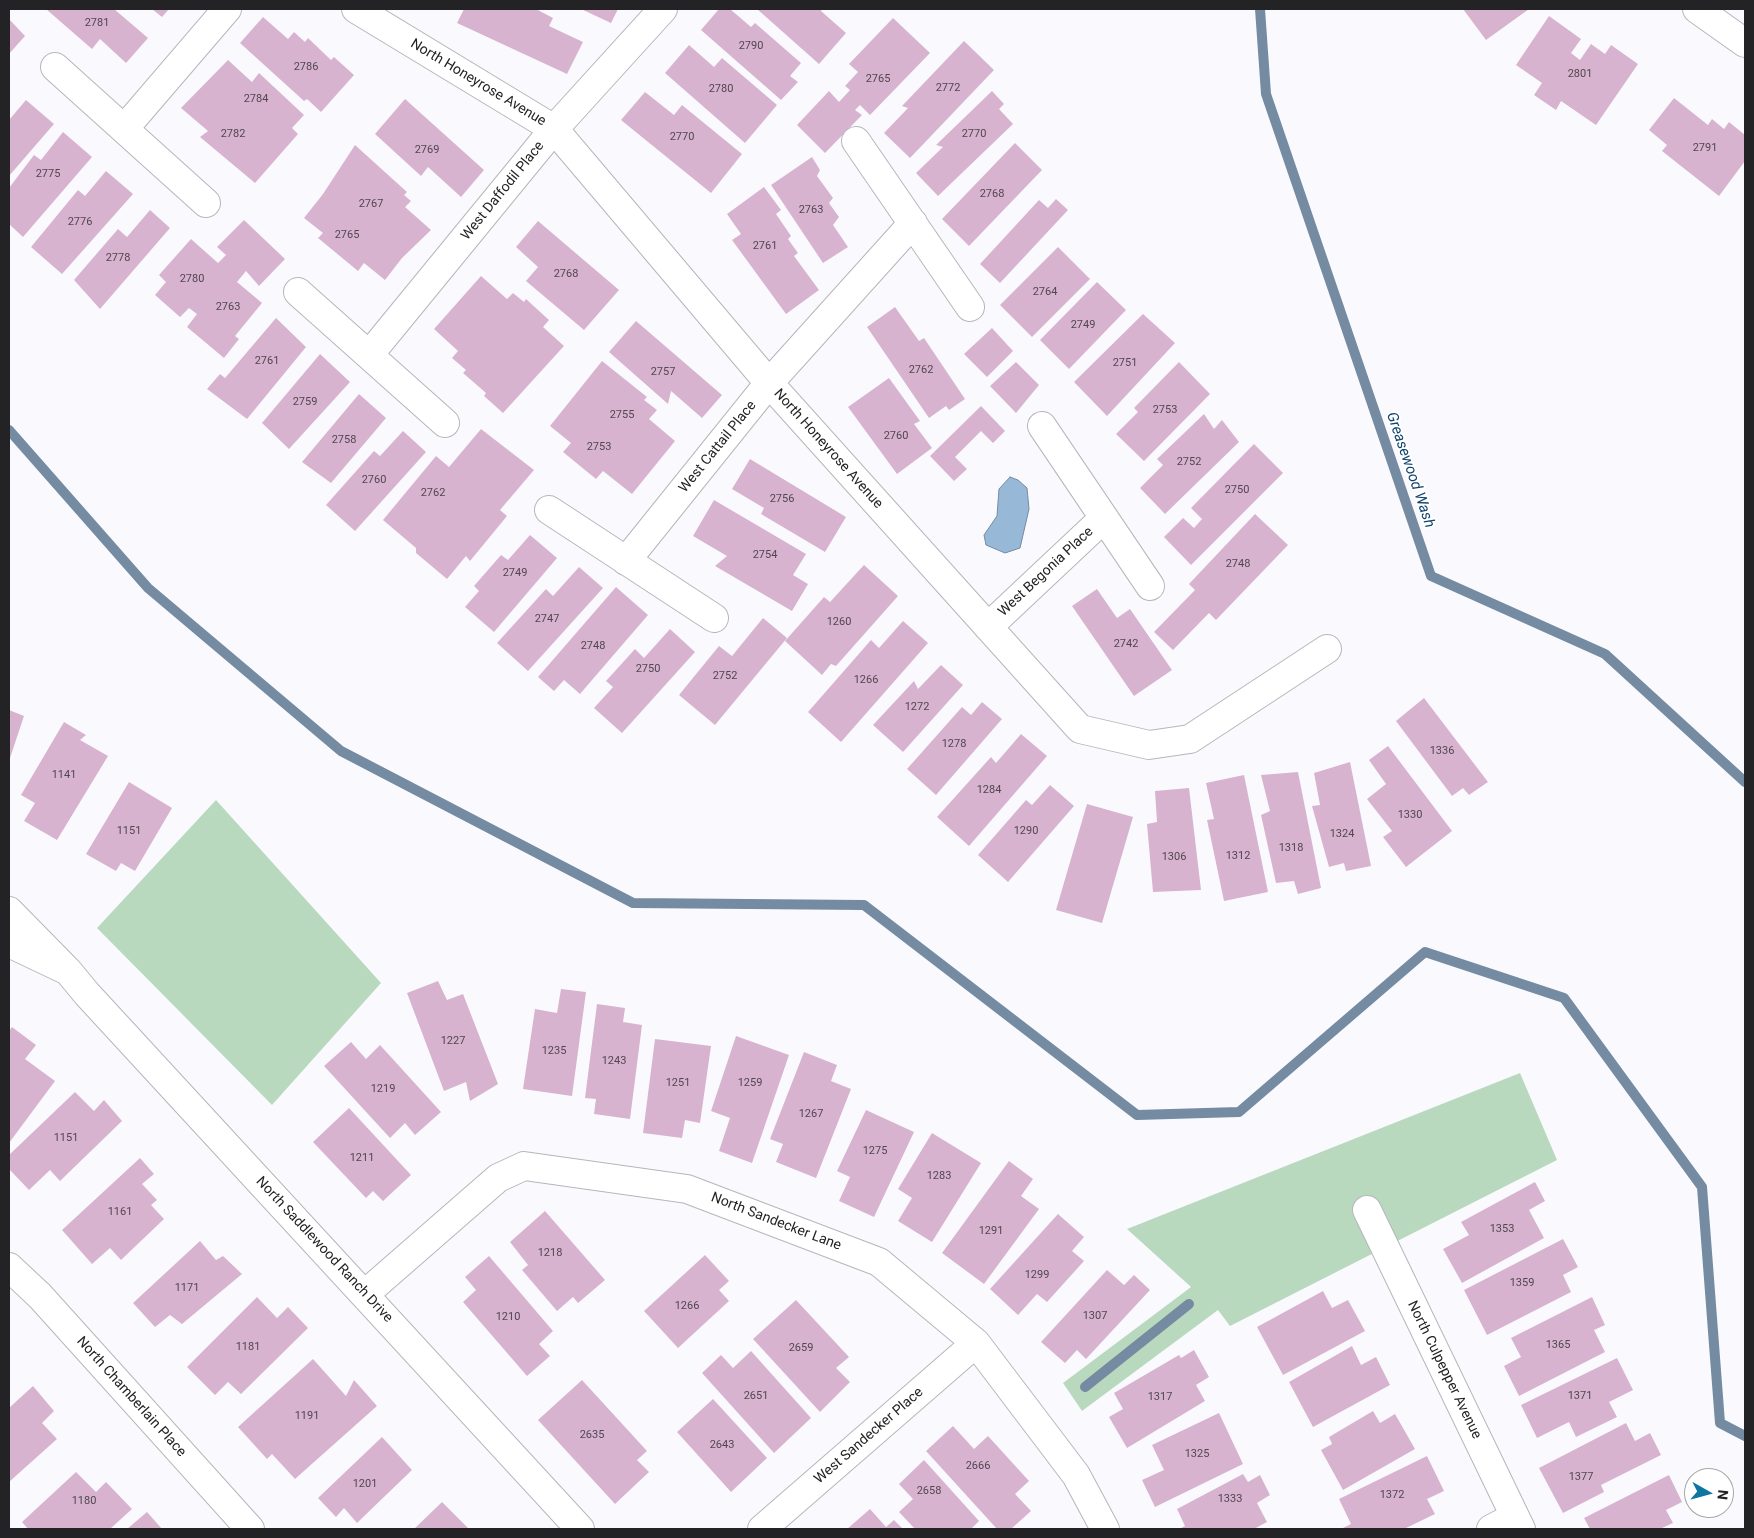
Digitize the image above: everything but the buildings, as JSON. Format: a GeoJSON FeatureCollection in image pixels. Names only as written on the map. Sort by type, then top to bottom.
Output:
{"type":"FeatureCollection","features":[{"type":"Feature","properties":{"kind":"street"},"geometry":{"type":"LineString","coordinates":[[124,129],[227,9]]}},
{"type":"Feature","properties":{"kind":"street","name":"North Honeyrose Avenue"},"geometry":{"type":"LineString","coordinates":[[356,9],[554,129],[769,382],[1080,729],[1149,745],[1190,739],[1327,649]]}},
{"type":"Feature","properties":{"kind":"street","name":"West Daffodil Place"},"geometry":{"type":"LineString","coordinates":[[369,355],[554,129],[663,9]]}},
{"type":"Feature","properties":{"kind":"street"},"geometry":{"type":"LineString","coordinates":[[1697,9],[1745,42]]}},
{"type":"Feature","properties":{"kind":"street"},"geometry":{"type":"LineString","coordinates":[[55,67],[206,203]]}},
{"type":"Feature","properties":{"kind":"street"},"geometry":{"type":"LineString","coordinates":[[856,141],[970,307]]}},
{"type":"Feature","properties":{"kind":"street","name":"West Cattail Place"},"geometry":{"type":"LineString","coordinates":[[626,561],[769,382],[913,223]]}},
{"type":"Feature","properties":{"kind":"street"},"geometry":{"type":"LineString","coordinates":[[298,292],[445,423]]}},
{"type":"Feature","properties":{"kind":"street"},"geometry":{"type":"LineString","coordinates":[[1042,426],[1150,586]]}},
{"type":"Feature","properties":{"kind":"street"},"geometry":{"type":"LineString","coordinates":[[549,510],[714,618]]}},
{"type":"Feature","properties":{"kind":"street","name":"West Begonia Place"},"geometry":{"type":"LineString","coordinates":[[988,627],[1104,518]]}},
{"type":"Feature","properties":{"kind":"street","name":"North Saddlewood Ranch Drive"},"geometry":{"type":"LineString","coordinates":[[9,911],[68,970],[94,1002],[580,1529]]}},
{"type":"Feature","properties":{"kind":"street","name":"North Saddlewood Ranch Drive"},"geometry":{"type":"LineString","coordinates":[[9,943],[68,970]]}},
{"type":"Feature","properties":{"kind":"street","name":"North Sandecker Lane"},"geometry":{"type":"LineString","coordinates":[[365,1294],[498,1178],[522,1160],[687,1189],[879,1262],[976,1343],[1076,1475],[1105,1529]]}},
{"type":"Feature","properties":{"kind":"street","name":"North Culpepper Avenue"},"geometry":{"type":"LineString","coordinates":[[1367,1210],[1509,1525]]}},
{"type":"Feature","properties":{"kind":"street","name":"North Chamberlain Place"},"geometry":{"type":"LineString","coordinates":[[9,1267],[40,1296],[250,1529]]}},
{"type":"Feature","properties":{"kind":"street","name":"West Sandecker Place"},"geometry":{"type":"LineString","coordinates":[[762,1529],[976,1343]]}},
{"type":"Feature","properties":{"kind":"green space"},"geometry":{"type":"Polygon","coordinates":[[[216,800],[381,983],[272,1105],[97,928],[216,800]]]}},
{"type":"Feature","properties":{"kind":"green space"},"geometry":{"type":"Polygon","coordinates":[[[1520,1073],[1557,1160],[1230,1326],[1218,1310],[1082,1411],[1063,1383],[1191,1287],[1127,1229],[1520,1073]]]}},
{"type":"Feature","properties":{"kind":"water"},"geometry":{"type":"Polygon","coordinates":[[[1010,477],[1018,480],[1027,488],[1029,509],[1020,548],[1005,553],[986,545],[984,535],[997,516],[999,489],[1010,477]]]}},
{"type":"Feature","properties":{"kind":"waterway","name":"Greasewood Wash"},"geometry":{"type":"LineString","coordinates":[[1260,9],[1266,94],[1431,576],[1605,654],[1745,782]]}},
{"type":"Feature","properties":{"kind":"waterway"},"geometry":{"type":"LineString","coordinates":[[9,430],[148,588],[341,751],[633,903],[864,905],[1137,1115],[1239,1112],[1425,952],[1564,998],[1702,1187],[1720,1423],[1745,1436]]}},
{"type":"Feature","properties":{"kind":"waterway"},"geometry":{"type":"LineString","coordinates":[[1085,1387],[1189,1304]]}}]}
